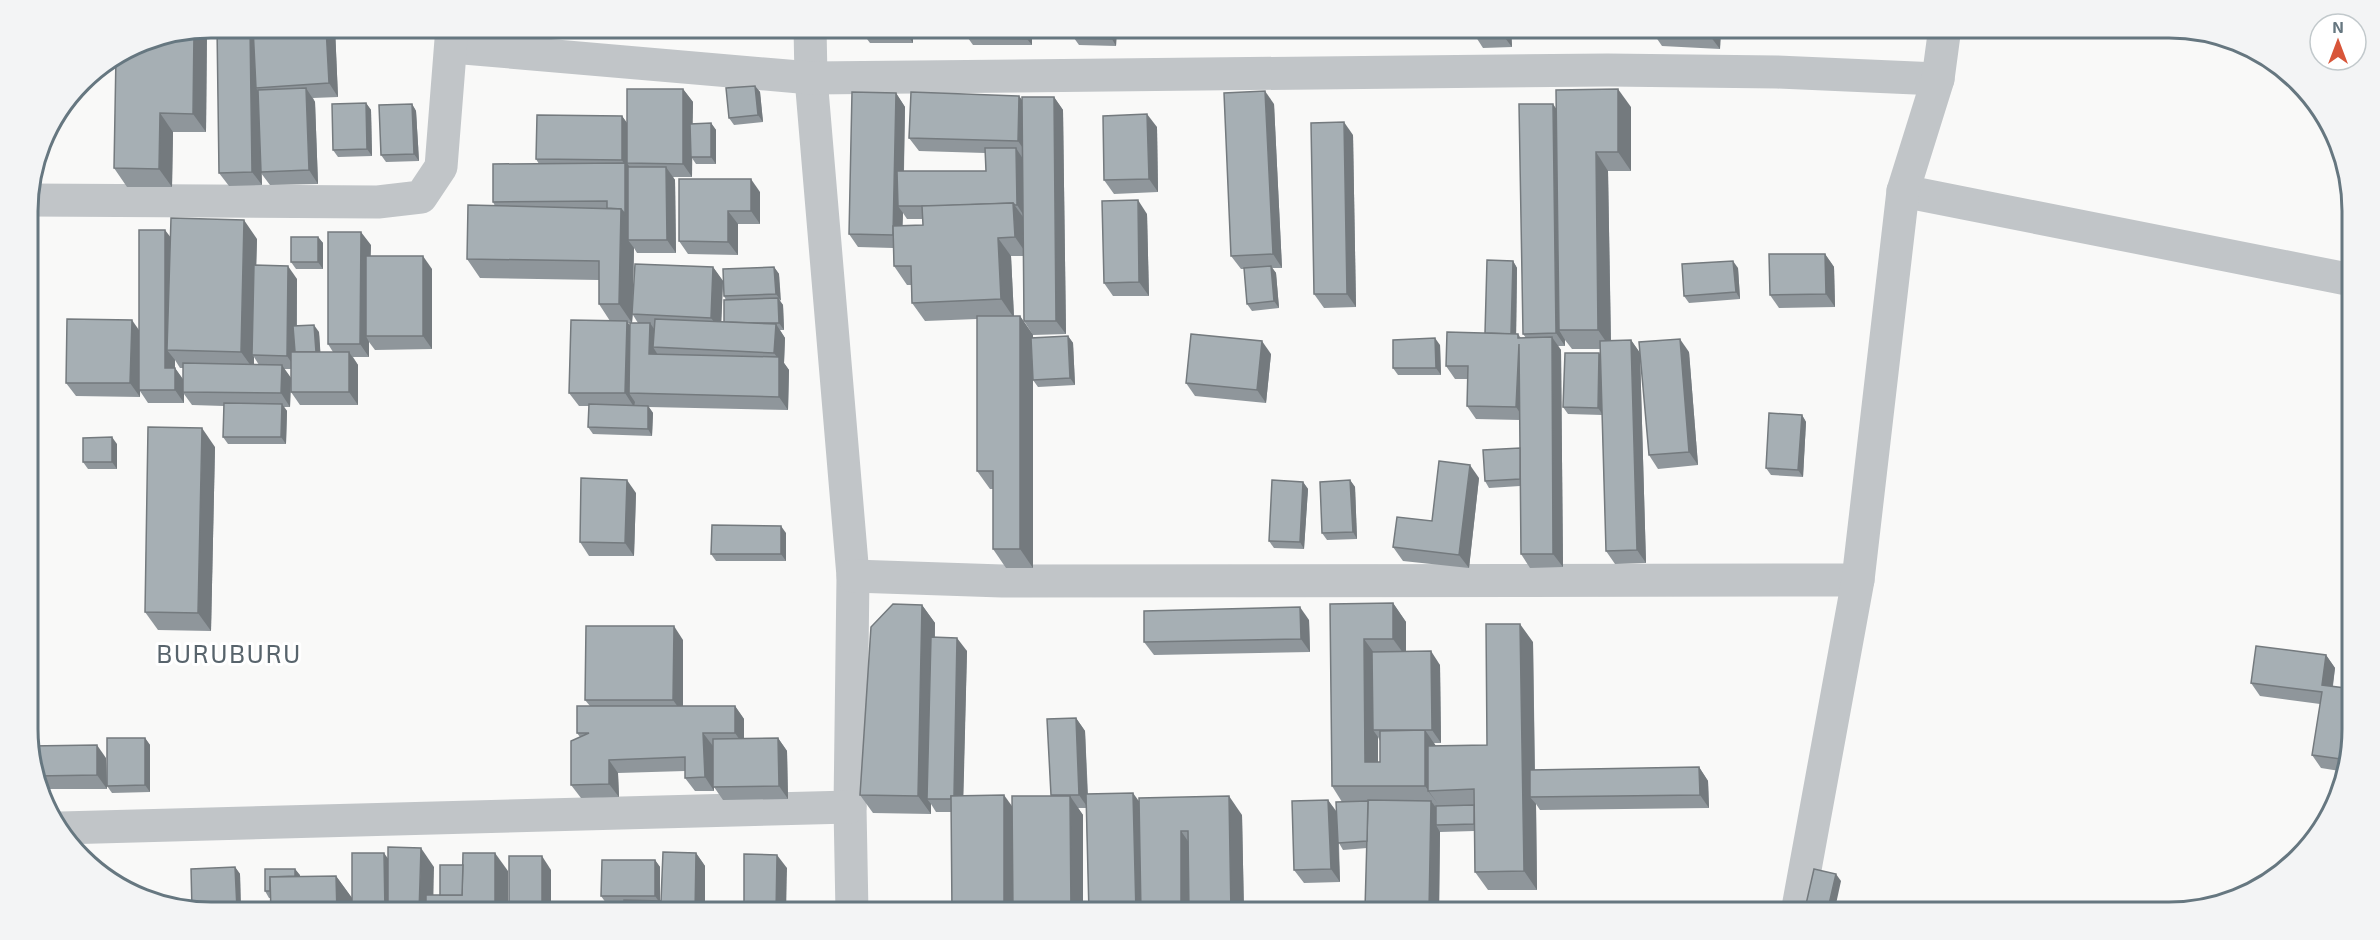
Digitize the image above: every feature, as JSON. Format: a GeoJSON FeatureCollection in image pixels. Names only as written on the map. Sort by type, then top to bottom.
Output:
{"type":"FeatureCollection","features":[{"type":"Feature","properties":{"kind":"street"},"geometry":{"type":"LineString","coordinates":[[38,200],[378,202],[421,197],[441,167],[452,38]]}},
{"type":"Feature","properties":{"kind":"street"},"geometry":{"type":"LineString","coordinates":[[461,38],[811,78],[1608,70],[1777,72],[1938,79]]}},
{"type":"Feature","properties":{"kind":"street"},"geometry":{"type":"LineString","coordinates":[[810,38],[811,78],[853,576],[850,807],[852,902]]}},
{"type":"Feature","properties":{"kind":"street"},"geometry":{"type":"LineString","coordinates":[[1799,902],[1858,580],[1903,191],[1938,79],[1944,38]]}},
{"type":"Feature","properties":{"kind":"street"},"geometry":{"type":"LineString","coordinates":[[1903,191],[2342,278]]}},
{"type":"Feature","properties":{"kind":"street"},"geometry":{"type":"LineString","coordinates":[[853,576],[1002,581],[1858,580]]}},
{"type":"Feature","properties":{"kind":"street"},"geometry":{"type":"LineString","coordinates":[[68,828],[850,807]]}},
{"type":"Feature","properties":{"kind":"building"},"geometry":{"type":"Polygon","coordinates":[[[217,38],[250,38],[252,172],[219,173],[217,38]]]}},
{"type":"Feature","properties":{"kind":"building"},"geometry":{"type":"Polygon","coordinates":[[[254,38],[327,38],[329,83],[256,88],[254,38]]]}},
{"type":"Feature","properties":{"kind":"building"},"geometry":{"type":"Polygon","coordinates":[[[968,38],[1027,38],[1027,39],[968,38]]]}},
{"type":"Feature","properties":{"kind":"building"},"geometry":{"type":"Polygon","coordinates":[[[194,39],[193,114],[160,113],[159,169],[114,168],[116,66],[155,47],[194,39]]]}},
{"type":"Feature","properties":{"kind":"building"},"geometry":{"type":"Polygon","coordinates":[[[755,86],[758,115],[729,118],[726,88],[755,86]]]}},
{"type":"Feature","properties":{"kind":"building"},"geometry":{"type":"Polygon","coordinates":[[[306,88],[309,170],[261,172],[258,90],[306,88]]]}},
{"type":"Feature","properties":{"kind":"building"},"geometry":{"type":"Polygon","coordinates":[[[627,89],[683,89],[683,164],[627,163],[627,89]]]}},
{"type":"Feature","properties":{"kind":"building"},"geometry":{"type":"Polygon","coordinates":[[[1618,89],[1618,152],[1596,152],[1598,330],[1559,330],[1556,90],[1618,89]]]}},
{"type":"Feature","properties":{"kind":"building"},"geometry":{"type":"Polygon","coordinates":[[[1265,91],[1273,254],[1231,256],[1224,93],[1265,91]]]}},
{"type":"Feature","properties":{"kind":"building"},"geometry":{"type":"Polygon","coordinates":[[[852,92],[896,93],[893,235],[849,234],[852,92]]]}},
{"type":"Feature","properties":{"kind":"building"},"geometry":{"type":"Polygon","coordinates":[[[911,92],[1019,96],[1018,141],[909,138],[911,92]]]}},
{"type":"Feature","properties":{"kind":"building"},"geometry":{"type":"Polygon","coordinates":[[[1022,97],[1054,97],[1056,321],[1024,321],[1022,97]]]}},
{"type":"Feature","properties":{"kind":"building"},"geometry":{"type":"Polygon","coordinates":[[[366,103],[367,149],[333,150],[332,104],[366,103]]]}},
{"type":"Feature","properties":{"kind":"building"},"geometry":{"type":"Polygon","coordinates":[[[412,104],[414,154],[381,155],[379,105],[412,104]]]}},
{"type":"Feature","properties":{"kind":"building"},"geometry":{"type":"Polygon","coordinates":[[[1519,104],[1553,104],[1556,333],[1523,334],[1519,104]]]}},
{"type":"Feature","properties":{"kind":"building"},"geometry":{"type":"Polygon","coordinates":[[[1147,114],[1149,179],[1104,180],[1103,116],[1147,114]]]}},
{"type":"Feature","properties":{"kind":"building"},"geometry":{"type":"Polygon","coordinates":[[[537,115],[622,116],[622,160],[536,159],[537,115]]]}},
{"type":"Feature","properties":{"kind":"building"},"geometry":{"type":"Polygon","coordinates":[[[1344,122],[1347,294],[1314,294],[1311,123],[1344,122]]]}},
{"type":"Feature","properties":{"kind":"building"},"geometry":{"type":"Polygon","coordinates":[[[711,123],[711,157],[691,157],[690,124],[711,123]]]}},
{"type":"Feature","properties":{"kind":"building"},"geometry":{"type":"Polygon","coordinates":[[[985,148],[1016,148],[1017,205],[1013,203],[898,206],[897,171],[986,171],[985,148]]]}},
{"type":"Feature","properties":{"kind":"building"},"geometry":{"type":"Polygon","coordinates":[[[625,163],[625,214],[621,209],[607,208],[607,201],[493,202],[493,164],[625,163]]]}},
{"type":"Feature","properties":{"kind":"building"},"geometry":{"type":"Polygon","coordinates":[[[628,167],[666,167],[667,240],[628,240],[628,167]]]}},
{"type":"Feature","properties":{"kind":"building"},"geometry":{"type":"Polygon","coordinates":[[[679,179],[751,179],[751,211],[728,211],[728,242],[679,241],[679,179]]]}},
{"type":"Feature","properties":{"kind":"building"},"geometry":{"type":"Polygon","coordinates":[[[1138,200],[1139,282],[1104,283],[1102,201],[1138,200]]]}},
{"type":"Feature","properties":{"kind":"building"},"geometry":{"type":"Polygon","coordinates":[[[1013,203],[1015,237],[998,238],[1001,299],[912,303],[911,266],[894,266],[893,226],[923,225],[922,206],[1013,203]]]}},
{"type":"Feature","properties":{"kind":"building"},"geometry":{"type":"Polygon","coordinates":[[[468,205],[621,209],[619,304],[599,304],[599,261],[467,259],[468,205]]]}},
{"type":"Feature","properties":{"kind":"building"},"geometry":{"type":"Polygon","coordinates":[[[171,218],[244,220],[241,352],[167,350],[171,218]]]}},
{"type":"Feature","properties":{"kind":"building"},"geometry":{"type":"Polygon","coordinates":[[[139,230],[165,230],[165,368],[175,368],[175,390],[139,390],[139,230]]]}},
{"type":"Feature","properties":{"kind":"building"},"geometry":{"type":"Polygon","coordinates":[[[328,232],[361,232],[360,344],[328,344],[328,232]]]}},
{"type":"Feature","properties":{"kind":"building"},"geometry":{"type":"Polygon","coordinates":[[[291,237],[318,237],[318,262],[291,262],[291,237]]]}},
{"type":"Feature","properties":{"kind":"building"},"geometry":{"type":"Polygon","coordinates":[[[1769,254],[1825,254],[1826,294],[1770,295],[1769,254]]]}},
{"type":"Feature","properties":{"kind":"building"},"geometry":{"type":"Polygon","coordinates":[[[366,256],[423,256],[423,336],[366,336],[366,256]]]}},
{"type":"Feature","properties":{"kind":"building"},"geometry":{"type":"Polygon","coordinates":[[[1487,260],[1513,261],[1511,334],[1485,333],[1487,260]]]}},
{"type":"Feature","properties":{"kind":"building"},"geometry":{"type":"Polygon","coordinates":[[[1733,261],[1736,292],[1684,296],[1682,264],[1733,261]]]}},
{"type":"Feature","properties":{"kind":"building"},"geometry":{"type":"Polygon","coordinates":[[[635,264],[713,267],[711,318],[632,314],[635,264]]]}},
{"type":"Feature","properties":{"kind":"building"},"geometry":{"type":"Polygon","coordinates":[[[254,265],[288,266],[287,356],[252,355],[254,265]]]}},
{"type":"Feature","properties":{"kind":"building"},"geometry":{"type":"Polygon","coordinates":[[[1271,266],[1274,301],[1247,304],[1244,268],[1271,266]]]}},
{"type":"Feature","properties":{"kind":"building"},"geometry":{"type":"Polygon","coordinates":[[[774,267],[776,294],[724,296],[723,269],[774,267]]]}},
{"type":"Feature","properties":{"kind":"building"},"geometry":{"type":"Polygon","coordinates":[[[778,298],[779,323],[724,322],[724,300],[778,298]]]}},
{"type":"Feature","properties":{"kind":"building"},"geometry":{"type":"Polygon","coordinates":[[[977,316],[1020,316],[1020,549],[993,549],[993,471],[977,471],[977,316]]]}},
{"type":"Feature","properties":{"kind":"building"},"geometry":{"type":"Polygon","coordinates":[[[67,319],[132,320],[130,383],[66,383],[67,319]]]}},
{"type":"Feature","properties":{"kind":"building"},"geometry":{"type":"Polygon","coordinates":[[[655,319],[776,324],[774,353],[653,347],[655,319]]]}},
{"type":"Feature","properties":{"kind":"building"},"geometry":{"type":"Polygon","coordinates":[[[571,320],[627,321],[625,393],[569,393],[571,320]]]}},
{"type":"Feature","properties":{"kind":"building"},"geometry":{"type":"Polygon","coordinates":[[[630,323],[650,323],[649,354],[779,357],[779,397],[629,393],[630,323]]]}},
{"type":"Feature","properties":{"kind":"building"},"geometry":{"type":"Polygon","coordinates":[[[314,325],[316,352],[295,352],[293,326],[314,325]]]}},
{"type":"Feature","properties":{"kind":"building"},"geometry":{"type":"Polygon","coordinates":[[[1447,332],[1518,334],[1518,338],[1552,337],[1553,554],[1521,554],[1519,344],[1516,407],[1467,406],[1468,366],[1446,366],[1447,332]]]}},
{"type":"Feature","properties":{"kind":"building"},"geometry":{"type":"Polygon","coordinates":[[[1191,334],[1262,341],[1257,390],[1186,383],[1191,334]]]}},
{"type":"Feature","properties":{"kind":"building"},"geometry":{"type":"Polygon","coordinates":[[[1068,336],[1070,378],[1033,380],[1031,338],[1068,336]]]}},
{"type":"Feature","properties":{"kind":"building"},"geometry":{"type":"Polygon","coordinates":[[[1435,338],[1436,368],[1393,368],[1393,340],[1435,338]]]}},
{"type":"Feature","properties":{"kind":"building"},"geometry":{"type":"Polygon","coordinates":[[[1680,339],[1689,452],[1649,455],[1639,342],[1680,339]]]}},
{"type":"Feature","properties":{"kind":"building"},"geometry":{"type":"Polygon","coordinates":[[[1631,340],[1637,550],[1606,551],[1600,341],[1631,340]]]}},
{"type":"Feature","properties":{"kind":"building"},"geometry":{"type":"Polygon","coordinates":[[[291,352],[349,352],[349,392],[291,392],[291,352]]]}},
{"type":"Feature","properties":{"kind":"building"},"geometry":{"type":"Polygon","coordinates":[[[1565,353],[1599,353],[1598,408],[1563,407],[1565,353]]]}},
{"type":"Feature","properties":{"kind":"building"},"geometry":{"type":"Polygon","coordinates":[[[183,363],[282,365],[281,393],[183,392],[183,363]]]}},
{"type":"Feature","properties":{"kind":"building"},"geometry":{"type":"Polygon","coordinates":[[[224,403],[282,404],[281,437],[223,437],[224,403]]]}},
{"type":"Feature","properties":{"kind":"building"},"geometry":{"type":"Polygon","coordinates":[[[589,404],[648,406],[648,429],[588,427],[589,404]]]}},
{"type":"Feature","properties":{"kind":"building"},"geometry":{"type":"Polygon","coordinates":[[[1769,413],[1802,415],[1798,470],[1766,468],[1769,413]]]}},
{"type":"Feature","properties":{"kind":"building"},"geometry":{"type":"Polygon","coordinates":[[[148,427],[202,428],[198,613],[145,612],[148,427]]]}},
{"type":"Feature","properties":{"kind":"building"},"geometry":{"type":"Polygon","coordinates":[[[112,437],[112,462],[83,462],[83,438],[112,437]]]}},
{"type":"Feature","properties":{"kind":"building"},"geometry":{"type":"Polygon","coordinates":[[[1520,448],[1520,479],[1485,481],[1483,450],[1520,448]]]}},
{"type":"Feature","properties":{"kind":"building"},"geometry":{"type":"Polygon","coordinates":[[[1439,461],[1470,465],[1459,555],[1393,547],[1397,517],[1432,521],[1439,461]]]}},
{"type":"Feature","properties":{"kind":"building"},"geometry":{"type":"Polygon","coordinates":[[[581,478],[627,480],[625,543],[580,542],[581,478]]]}},
{"type":"Feature","properties":{"kind":"building"},"geometry":{"type":"Polygon","coordinates":[[[1272,480],[1303,482],[1300,542],[1269,541],[1272,480]]]}},
{"type":"Feature","properties":{"kind":"building"},"geometry":{"type":"Polygon","coordinates":[[[1350,480],[1353,532],[1322,533],[1320,482],[1350,480]]]}},
{"type":"Feature","properties":{"kind":"building"},"geometry":{"type":"Polygon","coordinates":[[[712,525],[781,526],[781,554],[711,554],[712,525]]]}},
{"type":"Feature","properties":{"kind":"building"},"geometry":{"type":"Polygon","coordinates":[[[1393,603],[1393,639],[1364,639],[1365,762],[1380,762],[1380,731],[1425,730],[1425,786],[1332,786],[1330,604],[1393,603]]]}},
{"type":"Feature","properties":{"kind":"building"},"geometry":{"type":"Polygon","coordinates":[[[893,604],[922,605],[918,796],[860,795],[871,627],[893,604]]]}},
{"type":"Feature","properties":{"kind":"building"},"geometry":{"type":"Polygon","coordinates":[[[1300,607],[1301,639],[1144,642],[1144,611],[1300,607]]]}},
{"type":"Feature","properties":{"kind":"building"},"geometry":{"type":"Polygon","coordinates":[[[1486,624],[1520,624],[1524,871],[1475,872],[1474,789],[1428,791],[1428,746],[1487,745],[1486,624]]]}},
{"type":"Feature","properties":{"kind":"building"},"geometry":{"type":"Polygon","coordinates":[[[586,626],[674,626],[673,700],[585,700],[586,626]]]}},
{"type":"Feature","properties":{"kind":"building"},"geometry":{"type":"Polygon","coordinates":[[[931,637],[957,638],[954,796],[951,796],[951,799],[927,799],[931,637]]]}},
{"type":"Feature","properties":{"kind":"building"},"geometry":{"type":"Polygon","coordinates":[[[2256,646],[2326,655],[2322,685],[2342,688],[2342,741],[2340,759],[2312,755],[2322,692],[2251,683],[2256,646]]]}},
{"type":"Feature","properties":{"kind":"building"},"geometry":{"type":"Polygon","coordinates":[[[1431,651],[1432,730],[1373,730],[1372,652],[1431,651]]]}},
{"type":"Feature","properties":{"kind":"building"},"geometry":{"type":"Polygon","coordinates":[[[577,706],[735,706],[735,733],[703,733],[705,777],[685,778],[685,757],[609,760],[609,784],[571,785],[571,741],[589,733],[577,733],[577,706]]]}},
{"type":"Feature","properties":{"kind":"building"},"geometry":{"type":"Polygon","coordinates":[[[1076,718],[1079,795],[1051,795],[1047,719],[1076,718]]]}},
{"type":"Feature","properties":{"kind":"building"},"geometry":{"type":"Polygon","coordinates":[[[107,738],[145,738],[145,785],[107,786],[107,738]]]}},
{"type":"Feature","properties":{"kind":"building"},"geometry":{"type":"Polygon","coordinates":[[[778,738],[779,786],[713,787],[713,739],[778,738]]]}},
{"type":"Feature","properties":{"kind":"building"},"geometry":{"type":"Polygon","coordinates":[[[97,745],[97,775],[45,776],[39,746],[97,745]]]}},
{"type":"Feature","properties":{"kind":"building"},"geometry":{"type":"Polygon","coordinates":[[[1699,767],[1700,795],[1530,797],[1530,770],[1699,767]]]}},
{"type":"Feature","properties":{"kind":"building"},"geometry":{"type":"Polygon","coordinates":[[[1133,793],[1136,902],[1089,902],[1086,794],[1133,793]]]}},
{"type":"Feature","properties":{"kind":"building"},"geometry":{"type":"Polygon","coordinates":[[[1004,795],[1004,902],[952,902],[951,796],[1004,795]]]}},
{"type":"Feature","properties":{"kind":"building"},"geometry":{"type":"Polygon","coordinates":[[[1012,796],[1070,796],[1071,902],[1013,902],[1012,796]]]}},
{"type":"Feature","properties":{"kind":"building"},"geometry":{"type":"Polygon","coordinates":[[[1229,796],[1231,902],[1189,902],[1188,831],[1181,831],[1181,902],[1141,902],[1139,798],[1229,796]]]}},
{"type":"Feature","properties":{"kind":"building"},"geometry":{"type":"Polygon","coordinates":[[[1328,800],[1331,869],[1294,870],[1292,801],[1328,800]]]}},
{"type":"Feature","properties":{"kind":"building"},"geometry":{"type":"Polygon","coordinates":[[[1368,800],[1431,801],[1429,902],[1365,902],[1368,800]]]}},
{"type":"Feature","properties":{"kind":"building"},"geometry":{"type":"Polygon","coordinates":[[[1368,801],[1367,841],[1338,843],[1336,802],[1368,801]]]}},
{"type":"Feature","properties":{"kind":"building"},"geometry":{"type":"Polygon","coordinates":[[[1474,805],[1474,824],[1436,825],[1436,806],[1474,805]]]}},
{"type":"Feature","properties":{"kind":"building"},"geometry":{"type":"Polygon","coordinates":[[[388,847],[421,848],[419,902],[388,902],[388,847]]]}},
{"type":"Feature","properties":{"kind":"building"},"geometry":{"type":"Polygon","coordinates":[[[663,852],[696,853],[695,902],[624,902],[624,900],[661,901],[663,852]]]}},
{"type":"Feature","properties":{"kind":"building"},"geometry":{"type":"Polygon","coordinates":[[[352,853],[384,853],[385,902],[352,902],[352,853]]]}},
{"type":"Feature","properties":{"kind":"building"},"geometry":{"type":"Polygon","coordinates":[[[463,853],[495,853],[495,902],[426,902],[426,895],[462,895],[463,853]]]}},
{"type":"Feature","properties":{"kind":"building"},"geometry":{"type":"Polygon","coordinates":[[[744,854],[777,855],[776,902],[744,902],[744,854]]]}},
{"type":"Feature","properties":{"kind":"building"},"geometry":{"type":"Polygon","coordinates":[[[509,856],[542,856],[542,902],[509,902],[509,856]]]}},
{"type":"Feature","properties":{"kind":"building"},"geometry":{"type":"Polygon","coordinates":[[[602,860],[655,860],[655,896],[601,896],[602,860]]]}},
{"type":"Feature","properties":{"kind":"building"},"geometry":{"type":"Polygon","coordinates":[[[440,865],[463,865],[462,895],[440,895],[440,865]]]}},
{"type":"Feature","properties":{"kind":"building"},"geometry":{"type":"Polygon","coordinates":[[[235,867],[237,902],[192,901],[191,869],[235,867]]]}},
{"type":"Feature","properties":{"kind":"building"},"geometry":{"type":"Polygon","coordinates":[[[265,869],[295,869],[295,876],[270,877],[270,891],[265,891],[265,869]]]}},
{"type":"Feature","properties":{"kind":"building"},"geometry":{"type":"Polygon","coordinates":[[[1814,869],[1836,874],[1830,902],[1806,902],[1814,869]]]}},
{"type":"Feature","properties":{"kind":"building"},"geometry":{"type":"Polygon","coordinates":[[[336,876],[337,902],[271,902],[270,877],[336,876]]]}},
{"type":"Feature","properties":{"kind":"district","name":"BURUBURU"},"geometry":{"type":"Point","coordinates":[229,654]}}]}
